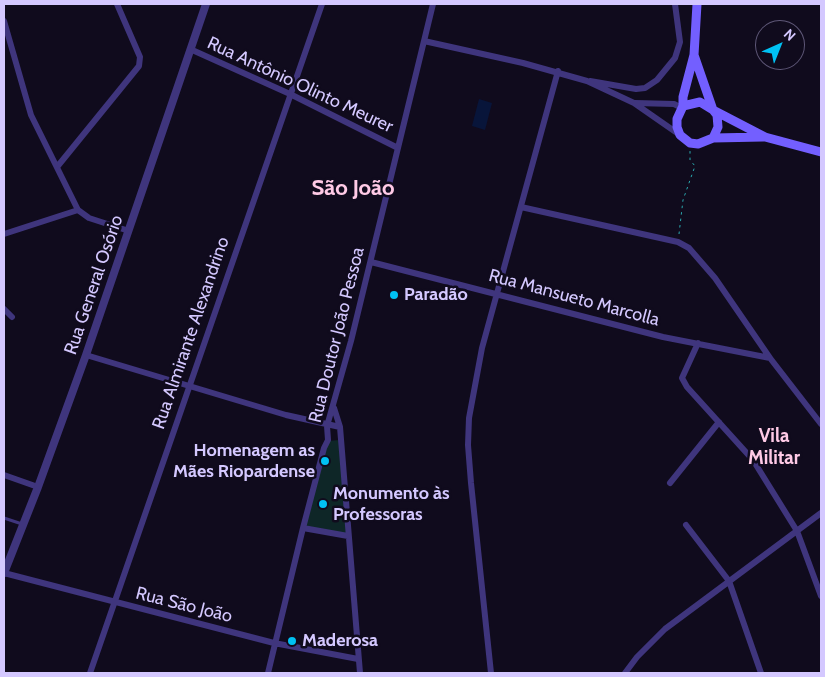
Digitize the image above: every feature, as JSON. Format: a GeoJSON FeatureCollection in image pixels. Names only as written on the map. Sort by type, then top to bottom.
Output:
{"type":"FeatureCollection","features":[{"type":"Feature","properties":{"kind":"main road"},"geometry":{"type":"LineString","coordinates":[[697,4],[694,54],[682,107],[677,119],[680,135],[690,143],[698,144],[713,138],[766,137]]}},
{"type":"Feature","properties":{"kind":"main road"},"geometry":{"type":"LineString","coordinates":[[694,54],[718,121],[718,127],[713,138]]}},
{"type":"Feature","properties":{"kind":"main road"},"geometry":{"type":"LineString","coordinates":[[682,107],[700,102],[766,137],[821,152]]}},
{"type":"Feature","properties":{"kind":"street"},"geometry":{"type":"LineString","coordinates":[[57,167],[140,66],[140,57],[117,4]]}},
{"type":"Feature","properties":{"kind":"street","name":"Rua General Osório"},"geometry":{"type":"LineString","coordinates":[[4,573],[38,487],[86,355],[206,4]]}},
{"type":"Feature","properties":{"kind":"street","name":"Rua Almirante Alexandrino"},"geometry":{"type":"LineString","coordinates":[[90,673],[188,385],[322,4]]}},
{"type":"Feature","properties":{"kind":"street","name":"Rua Doutor João Pessoa"},"geometry":{"type":"LineString","coordinates":[[268,673],[303,528],[324,448],[328,440],[327,426],[334,408],[371,262],[433,4]]}},
{"type":"Feature","properties":{"kind":"street"},"geometry":{"type":"LineString","coordinates":[[587,81],[608,82],[636,89],[645,88],[657,80],[675,58],[680,42],[675,4]]}},
{"type":"Feature","properties":{"kind":"street"},"geometry":{"type":"LineString","coordinates":[[4,21],[31,115],[78,210],[89,218],[129,230]]}},
{"type":"Feature","properties":{"kind":"street"},"geometry":{"type":"LineString","coordinates":[[424,41],[558,71],[587,81],[634,103],[680,135]]}},
{"type":"Feature","properties":{"kind":"street","name":"Rua Antônio Olinto Meurer"},"geometry":{"type":"LineString","coordinates":[[190,50],[290,94],[398,148]]}},
{"type":"Feature","properties":{"kind":"street"},"geometry":{"type":"LineString","coordinates":[[491,673],[468,445],[473,393],[496,293],[558,71]]}},
{"type":"Feature","properties":{"kind":"street"},"geometry":{"type":"LineString","coordinates":[[634,103],[674,104],[682,107]]}},
{"type":"Feature","properties":{"kind":"street"},"geometry":{"type":"LineString","coordinates":[[521,207],[678,242],[689,248],[715,278],[770,358],[821,424]]}},
{"type":"Feature","properties":{"kind":"street"},"geometry":{"type":"LineString","coordinates":[[4,234],[78,210]]}},
{"type":"Feature","properties":{"kind":"street","name":"Rua Mansueto Marcolla"},"geometry":{"type":"LineString","coordinates":[[371,262],[663,337],[770,358]]}},
{"type":"Feature","properties":{"kind":"street"},"geometry":{"type":"LineString","coordinates":[[4,309],[12,317]]}},
{"type":"Feature","properties":{"kind":"street"},"geometry":{"type":"LineString","coordinates":[[698,343],[682,378],[687,387],[753,460],[797,531],[821,596]]}},
{"type":"Feature","properties":{"kind":"street"},"geometry":{"type":"LineString","coordinates":[[86,355],[327,426],[340,428]]}},
{"type":"Feature","properties":{"kind":"street"},"geometry":{"type":"LineString","coordinates":[[334,408],[340,428],[360,673]]}},
{"type":"Feature","properties":{"kind":"street"},"geometry":{"type":"LineString","coordinates":[[670,483],[719,422]]}},
{"type":"Feature","properties":{"kind":"street"},"geometry":{"type":"LineString","coordinates":[[328,440],[341,440]]}},
{"type":"Feature","properties":{"kind":"street"},"geometry":{"type":"LineString","coordinates":[[4,475],[38,487]]}},
{"type":"Feature","properties":{"kind":"street"},"geometry":{"type":"LineString","coordinates":[[625,673],[637,657],[665,629],[821,513]]}},
{"type":"Feature","properties":{"kind":"street"},"geometry":{"type":"LineString","coordinates":[[686,525],[730,581],[760,672]]}},
{"type":"Feature","properties":{"kind":"street"},"geometry":{"type":"LineString","coordinates":[[303,528],[348,536]]}},
{"type":"Feature","properties":{"kind":"street","name":"Rua São João"},"geometry":{"type":"LineString","coordinates":[[4,573],[274,643],[358,659]]}},
{"type":"Feature","properties":{"kind":"lane"},"geometry":{"type":"LineString","coordinates":[[4,518],[23,524]]}},
{"type":"Feature","properties":{"kind":"path"},"geometry":{"type":"LineString","coordinates":[[678,242],[683,200],[694,166],[690,160],[690,143]]}},
{"type":"Feature","properties":{"kind":"green space"},"geometry":{"type":"Polygon","coordinates":[[[340,440],[347,535],[304,527],[328,441],[340,440]]]}},
{"type":"Feature","properties":{"kind":"water"},"geometry":{"type":"Polygon","coordinates":[[[479,99],[492,103],[485,130],[472,126],[479,99]]]}},
{"type":"Feature","properties":{"kind":"place","name":"Paradão"},"geometry":{"type":"Point","coordinates":[394,295]}},
{"type":"Feature","properties":{"kind":"place","name":"Homenagem as Mães Riopardense"},"geometry":{"type":"Point","coordinates":[325,461]}},
{"type":"Feature","properties":{"kind":"place","name":"Monumento às Professoras"},"geometry":{"type":"Point","coordinates":[323,504]}},
{"type":"Feature","properties":{"kind":"place","name":"Maderosa"},"geometry":{"type":"Point","coordinates":[292,641]}},
{"type":"Feature","properties":{"kind":"district","name":"São João"},"geometry":{"type":"Point","coordinates":[353,189]}},
{"type":"Feature","properties":{"kind":"district","name":"Vila Militar"},"geometry":{"type":"Point","coordinates":[774,447]}}]}
